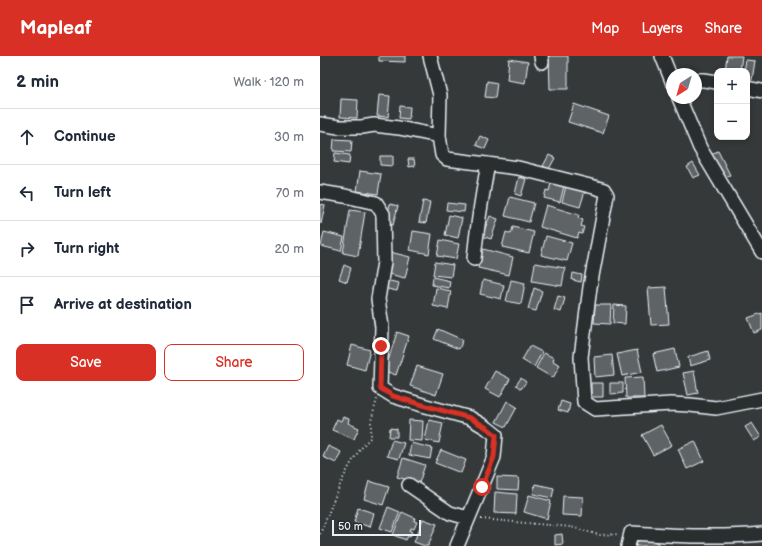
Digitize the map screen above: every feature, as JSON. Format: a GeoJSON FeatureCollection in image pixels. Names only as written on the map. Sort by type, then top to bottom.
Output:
{"type":"FeatureCollection","features":[{"type":"Feature","properties":{"kind":"street"},"geometry":{"type":"LineString","coordinates":[[430,56],[440,96],[439,136],[442,155],[447,159],[518,168],[604,190],[607,195],[590,287],[581,357],[584,402],[595,409],[671,404],[716,408],[762,399]]}},
{"type":"Feature","properties":{"kind":"street"},"geometry":{"type":"LineString","coordinates":[[662,56],[667,68]]}},
{"type":"Feature","properties":{"kind":"street"},"geometry":{"type":"LineString","coordinates":[[702,80],[714,82]]}},
{"type":"Feature","properties":{"kind":"street"},"geometry":{"type":"LineString","coordinates":[[750,89],[762,91]]}},
{"type":"Feature","properties":{"kind":"street"},"geometry":{"type":"LineString","coordinates":[[682,104],[700,148],[762,252]]}},
{"type":"Feature","properties":{"kind":"street"},"geometry":{"type":"LineString","coordinates":[[320,124],[339,127],[362,127],[374,125],[399,128],[439,136]]}},
{"type":"Feature","properties":{"kind":"street"},"geometry":{"type":"LineString","coordinates":[[474,259],[480,208],[488,164]]}},
{"type":"Feature","properties":{"kind":"street"},"geometry":{"type":"LineString","coordinates":[[320,192],[376,203],[383,214],[384,262],[378,299],[382,327],[380,388],[393,396],[470,418],[496,435],[494,457],[457,546]]}},
{"type":"Feature","properties":{"kind":"street"},"geometry":{"type":"LineString","coordinates":[[409,485],[450,513],[468,518]]}},
{"type":"Feature","properties":{"kind":"street"},"geometry":{"type":"LineString","coordinates":[[628,546],[630,533],[706,536],[744,536],[762,534]]}},
{"type":"Feature","properties":{"kind":"path"},"geometry":{"type":"LineString","coordinates":[[320,534],[348,469],[363,446],[371,437],[371,421],[380,388]]}},
{"type":"Feature","properties":{"kind":"path"},"geometry":{"type":"LineString","coordinates":[[468,518],[571,527],[599,535],[630,533]]}},
{"type":"Feature","properties":{"kind":"building"},"geometry":{"type":"Polygon","coordinates":[[[379,56],[405,56],[405,62],[379,61],[379,56]]]}},
{"type":"Feature","properties":{"kind":"building"},"geometry":{"type":"Polygon","coordinates":[[[549,56],[568,56],[568,89],[550,89],[549,56]]]}},
{"type":"Feature","properties":{"kind":"building"},"geometry":{"type":"Polygon","coordinates":[[[727,56],[742,56],[740,68],[725,68],[727,56]]]}},
{"type":"Feature","properties":{"kind":"building"},"geometry":{"type":"Polygon","coordinates":[[[509,59],[528,62],[525,83],[507,80],[509,59]]]}},
{"type":"Feature","properties":{"kind":"building"},"geometry":{"type":"Polygon","coordinates":[[[746,60],[755,61],[752,80],[750,80],[750,68],[745,68],[746,60]]]}},
{"type":"Feature","properties":{"kind":"building"},"geometry":{"type":"Polygon","coordinates":[[[487,81],[497,83],[495,98],[485,97],[487,81]]]}},
{"type":"Feature","properties":{"kind":"building"},"geometry":{"type":"Polygon","coordinates":[[[379,95],[390,96],[388,117],[377,116],[379,95]]]}},
{"type":"Feature","properties":{"kind":"building"},"geometry":{"type":"Polygon","coordinates":[[[341,99],[358,100],[357,118],[340,117],[341,99]]]}},
{"type":"Feature","properties":{"kind":"building"},"geometry":{"type":"Polygon","coordinates":[[[574,104],[609,116],[603,133],[568,122],[574,104]]]}},
{"type":"Feature","properties":{"kind":"building"},"geometry":{"type":"Polygon","coordinates":[[[400,106],[410,107],[409,119],[399,118],[400,106]]]}},
{"type":"Feature","properties":{"kind":"building"},"geometry":{"type":"Polygon","coordinates":[[[480,136],[489,140],[485,149],[476,145],[480,136]]]}},
{"type":"Feature","properties":{"kind":"building"},"geometry":{"type":"Polygon","coordinates":[[[334,139],[352,140],[351,152],[333,151],[334,139]]]}},
{"type":"Feature","properties":{"kind":"building"},"geometry":{"type":"Polygon","coordinates":[[[718,151],[730,175],[723,178],[711,154],[718,151]]]}},
{"type":"Feature","properties":{"kind":"building"},"geometry":{"type":"Polygon","coordinates":[[[335,153],[350,155],[349,164],[334,162],[335,153]]]}},
{"type":"Feature","properties":{"kind":"building"},"geometry":{"type":"Polygon","coordinates":[[[549,155],[555,158],[549,169],[543,166],[549,155]]]}},
{"type":"Feature","properties":{"kind":"building"},"geometry":{"type":"Polygon","coordinates":[[[380,156],[393,156],[393,166],[380,165],[380,156]]]}},
{"type":"Feature","properties":{"kind":"building"},"geometry":{"type":"Polygon","coordinates":[[[408,159],[414,159],[415,166],[409,167],[408,159]]]}},
{"type":"Feature","properties":{"kind":"building"},"geometry":{"type":"Polygon","coordinates":[[[693,163],[700,175],[693,178],[687,167],[693,163]]]}},
{"type":"Feature","properties":{"kind":"building"},"geometry":{"type":"Polygon","coordinates":[[[360,171],[381,174],[378,194],[357,191],[360,171]]]}},
{"type":"Feature","properties":{"kind":"building"},"geometry":{"type":"Polygon","coordinates":[[[519,177],[526,179],[521,196],[515,194],[519,177]]]}},
{"type":"Feature","properties":{"kind":"building"},"geometry":{"type":"Polygon","coordinates":[[[551,183],[564,186],[560,202],[544,198],[546,190],[549,191],[551,183]]]}},
{"type":"Feature","properties":{"kind":"building"},"geometry":{"type":"Polygon","coordinates":[[[566,186],[585,191],[580,207],[562,202],[566,186]]]}},
{"type":"Feature","properties":{"kind":"building"},"geometry":{"type":"Polygon","coordinates":[[[510,197],[534,203],[529,222],[505,216],[510,197]]]}},
{"type":"Feature","properties":{"kind":"building"},"geometry":{"type":"Polygon","coordinates":[[[423,201],[430,202],[426,223],[419,222],[423,201]]]}},
{"type":"Feature","properties":{"kind":"building"},"geometry":{"type":"Polygon","coordinates":[[[447,203],[465,205],[464,212],[446,210],[447,203]]]}},
{"type":"Feature","properties":{"kind":"building"},"geometry":{"type":"Polygon","coordinates":[[[320,204],[325,205],[321,224],[320,223],[320,204]]]}},
{"type":"Feature","properties":{"kind":"building"},"geometry":{"type":"Polygon","coordinates":[[[390,204],[398,206],[393,225],[385,223],[390,204]]]}},
{"type":"Feature","properties":{"kind":"building"},"geometry":{"type":"Polygon","coordinates":[[[546,205],[579,215],[578,218],[583,220],[581,226],[584,227],[582,234],[579,233],[577,238],[540,227],[546,205]]]}},
{"type":"Feature","properties":{"kind":"building"},"geometry":{"type":"Polygon","coordinates":[[[350,210],[365,212],[358,256],[343,253],[350,210]]]}},
{"type":"Feature","properties":{"kind":"building"},"geometry":{"type":"Polygon","coordinates":[[[449,215],[462,218],[458,238],[445,235],[449,215]]]}},
{"type":"Feature","properties":{"kind":"building"},"geometry":{"type":"Polygon","coordinates":[[[490,216],[498,219],[491,239],[482,236],[490,216]]]}},
{"type":"Feature","properties":{"kind":"building"},"geometry":{"type":"Polygon","coordinates":[[[513,227],[534,232],[529,253],[502,247],[506,232],[511,234],[513,227]]]}},
{"type":"Feature","properties":{"kind":"building"},"geometry":{"type":"Polygon","coordinates":[[[413,231],[432,234],[429,254],[410,250],[413,231]]]}},
{"type":"Feature","properties":{"kind":"building"},"geometry":{"type":"Polygon","coordinates":[[[324,232],[344,237],[341,251],[321,246],[324,232]]]}},
{"type":"Feature","properties":{"kind":"building"},"geometry":{"type":"Polygon","coordinates":[[[546,236],[572,243],[567,261],[541,255],[546,236]]]}},
{"type":"Feature","properties":{"kind":"building"},"geometry":{"type":"Polygon","coordinates":[[[440,240],[459,244],[456,259],[437,256],[440,240]]]}},
{"type":"Feature","properties":{"kind":"building"},"geometry":{"type":"Polygon","coordinates":[[[483,249],[513,257],[509,275],[478,268],[483,249]]]}},
{"type":"Feature","properties":{"kind":"building"},"geometry":{"type":"Polygon","coordinates":[[[390,252],[410,257],[405,278],[385,273],[390,252]]]}},
{"type":"Feature","properties":{"kind":"building"},"geometry":{"type":"Polygon","coordinates":[[[435,262],[453,265],[451,277],[433,275],[435,262]]]}},
{"type":"Feature","properties":{"kind":"building"},"geometry":{"type":"Polygon","coordinates":[[[535,263],[565,268],[562,286],[532,281],[535,263]]]}},
{"type":"Feature","properties":{"kind":"building"},"geometry":{"type":"Polygon","coordinates":[[[344,265],[351,268],[347,282],[339,279],[344,265]]]}},
{"type":"Feature","properties":{"kind":"building"},"geometry":{"type":"Polygon","coordinates":[[[573,273],[582,275],[581,282],[572,280],[573,273]]]}},
{"type":"Feature","properties":{"kind":"building"},"geometry":{"type":"Polygon","coordinates":[[[433,277],[450,281],[449,288],[432,285],[433,277]]]}},
{"type":"Feature","properties":{"kind":"building"},"geometry":{"type":"Polygon","coordinates":[[[385,280],[399,283],[397,291],[383,288],[385,280]]]}},
{"type":"Feature","properties":{"kind":"building"},"geometry":{"type":"Polygon","coordinates":[[[483,280],[504,285],[501,299],[480,294],[483,280]]]}},
{"type":"Feature","properties":{"kind":"building"},"geometry":{"type":"Polygon","coordinates":[[[511,280],[525,283],[521,304],[506,301],[511,280]]]}},
{"type":"Feature","properties":{"kind":"building"},"geometry":{"type":"Polygon","coordinates":[[[666,287],[669,324],[651,325],[648,288],[666,287]]]}},
{"type":"Feature","properties":{"kind":"building"},"geometry":{"type":"Polygon","coordinates":[[[436,288],[451,291],[448,309],[433,306],[436,288]]]}},
{"type":"Feature","properties":{"kind":"building"},"geometry":{"type":"Polygon","coordinates":[[[534,288],[542,291],[536,311],[528,309],[534,288]]]}},
{"type":"Feature","properties":{"kind":"building"},"geometry":{"type":"Polygon","coordinates":[[[558,296],[565,298],[561,312],[554,310],[558,296]]]}},
{"type":"Feature","properties":{"kind":"building"},"geometry":{"type":"Polygon","coordinates":[[[595,305],[611,305],[610,324],[594,323],[595,305]]]}},
{"type":"Feature","properties":{"kind":"building"},"geometry":{"type":"Polygon","coordinates":[[[614,305],[626,306],[625,324],[613,323],[614,305]]]}},
{"type":"Feature","properties":{"kind":"building"},"geometry":{"type":"Polygon","coordinates":[[[762,313],[762,330],[754,333],[748,318],[762,313]]]}},
{"type":"Feature","properties":{"kind":"building"},"geometry":{"type":"Polygon","coordinates":[[[438,329],[463,340],[459,349],[434,339],[438,329]]]}},
{"type":"Feature","properties":{"kind":"building"},"geometry":{"type":"Polygon","coordinates":[[[397,332],[409,336],[396,375],[385,371],[397,332]]]}},
{"type":"Feature","properties":{"kind":"building"},"geometry":{"type":"Polygon","coordinates":[[[352,345],[370,350],[365,370],[347,365],[352,345]]]}},
{"type":"Feature","properties":{"kind":"building"},"geometry":{"type":"Polygon","coordinates":[[[530,346],[542,352],[534,367],[522,360],[530,346]]]}},
{"type":"Feature","properties":{"kind":"building"},"geometry":{"type":"Polygon","coordinates":[[[675,349],[679,367],[657,372],[653,354],[675,349]]]}},
{"type":"Feature","properties":{"kind":"building"},"geometry":{"type":"Polygon","coordinates":[[[637,350],[642,372],[622,376],[617,354],[637,350]]]}},
{"type":"Feature","properties":{"kind":"building"},"geometry":{"type":"Polygon","coordinates":[[[708,351],[710,360],[690,366],[688,357],[708,351]]]}},
{"type":"Feature","properties":{"kind":"building"},"geometry":{"type":"Polygon","coordinates":[[[544,353],[554,358],[553,361],[560,365],[553,378],[536,368],[544,353]]]}},
{"type":"Feature","properties":{"kind":"building"},"geometry":{"type":"Polygon","coordinates":[[[612,355],[614,375],[595,377],[594,357],[612,355]]]}},
{"type":"Feature","properties":{"kind":"building"},"geometry":{"type":"Polygon","coordinates":[[[417,366],[443,374],[436,395],[410,386],[417,366]]]}},
{"type":"Feature","properties":{"kind":"building"},"geometry":{"type":"Polygon","coordinates":[[[495,371],[510,379],[500,397],[485,389],[495,371]]]}},
{"type":"Feature","properties":{"kind":"building"},"geometry":{"type":"Polygon","coordinates":[[[694,371],[698,393],[688,395],[683,373],[694,371]]]}},
{"type":"Feature","properties":{"kind":"building"},"geometry":{"type":"Polygon","coordinates":[[[643,377],[644,398],[626,398],[625,378],[643,377]]]}},
{"type":"Feature","properties":{"kind":"building"},"geometry":{"type":"Polygon","coordinates":[[[521,378],[526,382],[521,389],[516,385],[521,378]]]}},
{"type":"Feature","properties":{"kind":"building"},"geometry":{"type":"Polygon","coordinates":[[[591,383],[603,383],[603,397],[591,397],[591,383]]]}},
{"type":"Feature","properties":{"kind":"building"},"geometry":{"type":"Polygon","coordinates":[[[610,383],[623,383],[623,393],[610,394],[610,383]]]}},
{"type":"Feature","properties":{"kind":"building"},"geometry":{"type":"Polygon","coordinates":[[[507,401],[517,407],[506,427],[496,422],[507,401]]]}},
{"type":"Feature","properties":{"kind":"building"},"geometry":{"type":"Polygon","coordinates":[[[561,401],[570,404],[568,413],[558,410],[561,401]]]}},
{"type":"Feature","properties":{"kind":"building"},"geometry":{"type":"Polygon","coordinates":[[[343,417],[349,419],[348,423],[359,428],[354,439],[332,430],[337,419],[341,421],[343,417]]]}},
{"type":"Feature","properties":{"kind":"building"},"geometry":{"type":"Polygon","coordinates":[[[409,420],[423,421],[422,441],[408,440],[409,420]]]}},
{"type":"Feature","properties":{"kind":"building"},"geometry":{"type":"Polygon","coordinates":[[[429,420],[443,423],[439,443],[425,440],[429,420]]]}},
{"type":"Feature","properties":{"kind":"building"},"geometry":{"type":"Polygon","coordinates":[[[752,423],[761,437],[754,441],[745,427],[752,423]]]}},
{"type":"Feature","properties":{"kind":"building"},"geometry":{"type":"Polygon","coordinates":[[[661,425],[672,445],[653,455],[642,435],[661,425]]]}},
{"type":"Feature","properties":{"kind":"building"},"geometry":{"type":"Polygon","coordinates":[[[390,428],[397,429],[397,437],[389,437],[390,428]]]}},
{"type":"Feature","properties":{"kind":"building"},"geometry":{"type":"Polygon","coordinates":[[[392,440],[404,443],[399,459],[387,456],[392,440]]]}},
{"type":"Feature","properties":{"kind":"building"},"geometry":{"type":"Polygon","coordinates":[[[695,441],[704,461],[687,469],[678,449],[695,441]]]}},
{"type":"Feature","properties":{"kind":"building"},"geometry":{"type":"Polygon","coordinates":[[[411,443],[432,448],[430,459],[409,455],[411,443]]]}},
{"type":"Feature","properties":{"kind":"building"},"geometry":{"type":"Polygon","coordinates":[[[328,446],[341,452],[336,463],[323,457],[328,446]]]}},
{"type":"Feature","properties":{"kind":"building"},"geometry":{"type":"Polygon","coordinates":[[[441,450],[466,460],[461,473],[435,463],[441,450]]]}},
{"type":"Feature","properties":{"kind":"building"},"geometry":{"type":"Polygon","coordinates":[[[403,458],[425,465],[419,483],[397,477],[403,458]]]}},
{"type":"Feature","properties":{"kind":"building"},"geometry":{"type":"Polygon","coordinates":[[[497,477],[519,478],[518,490],[497,489],[497,477]]]}},
{"type":"Feature","properties":{"kind":"building"},"geometry":{"type":"Polygon","coordinates":[[[369,481],[389,487],[383,505],[364,499],[369,481]]]}},
{"type":"Feature","properties":{"kind":"building"},"geometry":{"type":"Polygon","coordinates":[[[535,484],[554,488],[552,498],[533,494],[535,484]]]}},
{"type":"Feature","properties":{"kind":"building"},"geometry":{"type":"Polygon","coordinates":[[[495,492],[517,494],[516,514],[494,513],[495,492]]]}},
{"type":"Feature","properties":{"kind":"building"},"geometry":{"type":"Polygon","coordinates":[[[529,495],[551,501],[547,519],[524,512],[529,495]]]}},
{"type":"Feature","properties":{"kind":"building"},"geometry":{"type":"Polygon","coordinates":[[[563,496],[583,497],[582,516],[562,515],[563,496]]]}},
{"type":"Feature","properties":{"kind":"building"},"geometry":{"type":"Polygon","coordinates":[[[388,507],[400,512],[392,532],[380,528],[388,507]]]}},
{"type":"Feature","properties":{"kind":"building"},"geometry":{"type":"Polygon","coordinates":[[[358,508],[374,513],[370,527],[354,522],[358,508]]]}},
{"type":"Feature","properties":{"kind":"building"},"geometry":{"type":"Polygon","coordinates":[[[402,512],[415,518],[414,521],[417,522],[414,529],[411,528],[410,531],[412,532],[410,537],[408,536],[406,540],[393,535],[402,512]]]}},
{"type":"Feature","properties":{"kind":"building"},"geometry":{"type":"Polygon","coordinates":[[[423,519],[437,524],[428,546],[414,542],[423,519]]]}},
{"type":"Feature","properties":{"kind":"building"},"geometry":{"type":"Polygon","coordinates":[[[562,534],[563,544],[555,545],[555,535],[562,534]]]}},
{"type":"Feature","properties":{"kind":"building"},"geometry":{"type":"Polygon","coordinates":[[[639,536],[659,543],[658,546],[636,546],[639,536]]]}},
{"type":"Feature","properties":{"kind":"route"},"geometry":{"type":"LineString","coordinates":[[381,346],[380,388],[393,396],[470,418],[496,435],[494,457],[482,487]]}}]}
